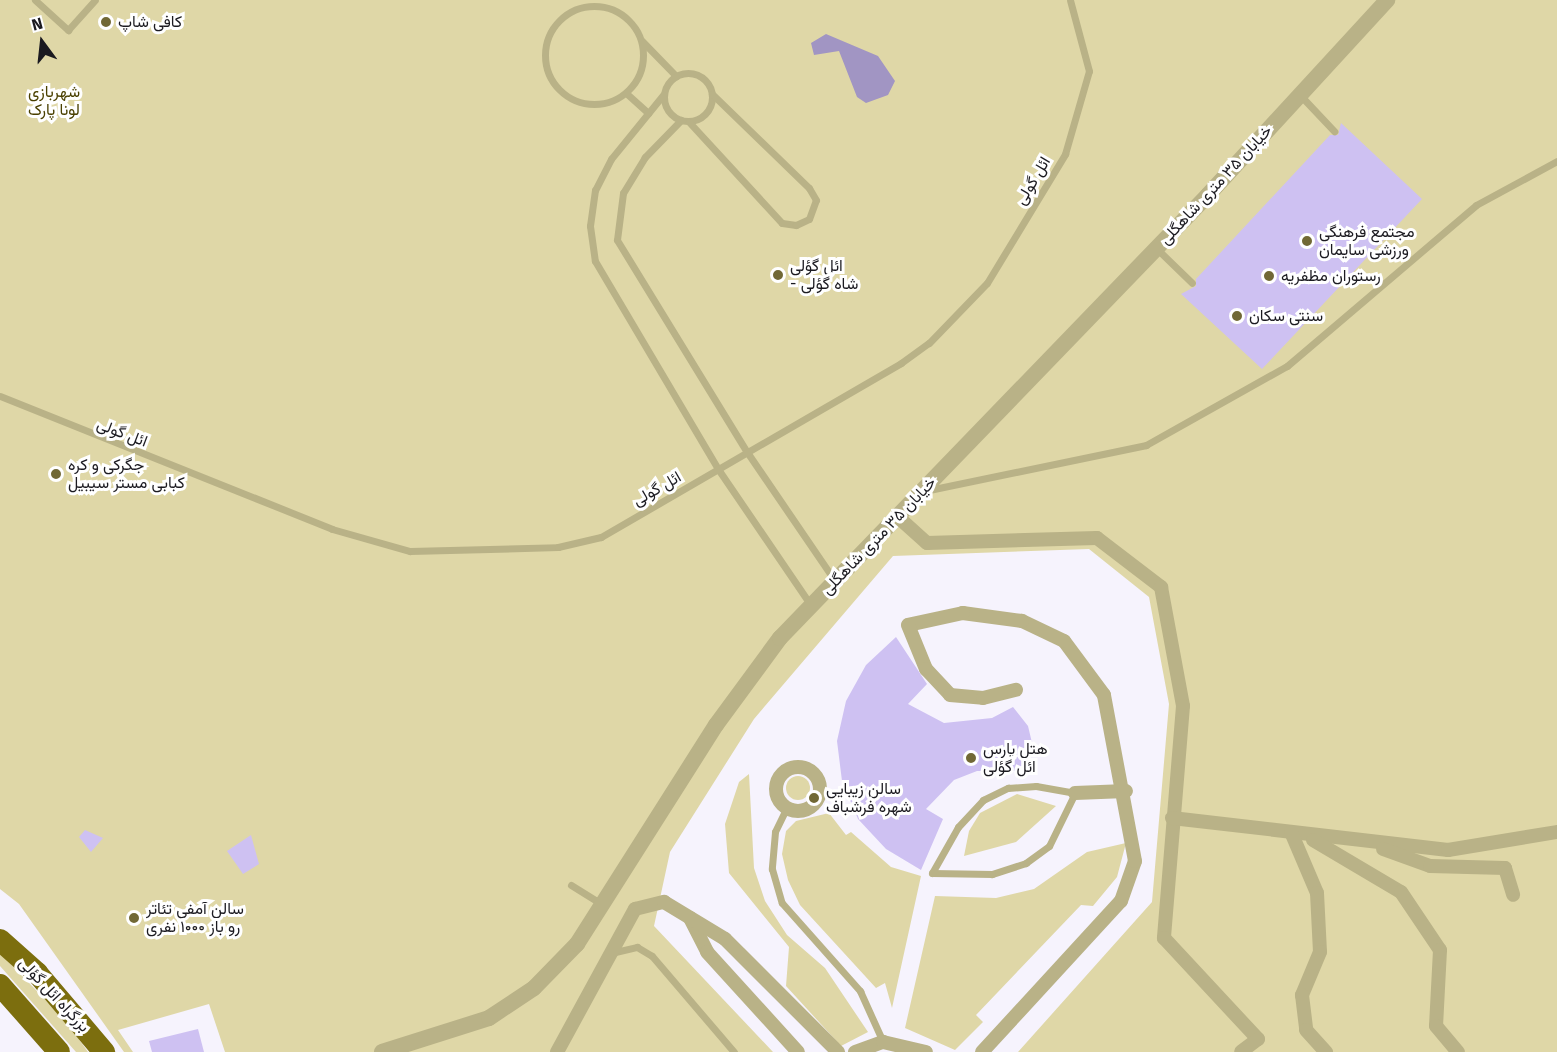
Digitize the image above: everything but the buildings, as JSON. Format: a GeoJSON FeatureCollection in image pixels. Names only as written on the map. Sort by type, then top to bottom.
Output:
{"type":"FeatureCollection","features":[{"type":"Feature","properties":{"kind":"highway","name":"بزرگراه ائل گؤلی"},"geometry":{"type":"LineString","coordinates":[[0,940],[37,973],[104,1052]]}},
{"type":"Feature","properties":{"kind":"highway","name":"بزرگراه ائل گؤلی"},"geometry":{"type":"LineString","coordinates":[[0,985],[59,1052]]}},
{"type":"Feature","properties":{"kind":"street","name":"خیابان ۳۵ متری شاهگلی"},"geometry":{"type":"LineString","coordinates":[[382,1052],[489,1018],[534,988],[577,944],[716,725],[780,638],[1156,248],[1387,0]]}},
{"type":"Feature","properties":{"kind":"street"},"geometry":{"type":"LineString","coordinates":[[898,517],[927,543],[1096,538],[1161,587],[1183,706],[1172,818],[1164,938],[1258,1039],[1241,1052]]}},
{"type":"Feature","properties":{"kind":"street"},"geometry":{"type":"LineString","coordinates":[[982,1052],[1121,901],[1135,861],[1126,791],[1104,695],[1064,640],[1022,621],[963,613],[908,625],[926,669],[950,695],[983,698],[1016,690]]}},
{"type":"Feature","properties":{"kind":"street"},"geometry":{"type":"LineString","coordinates":[[1075,793],[1126,791]]}},
{"type":"Feature","properties":{"kind":"street"},"geometry":{"type":"LineString","coordinates":[[1172,818],[1448,850],[1557,832]]}},
{"type":"Feature","properties":{"kind":"street"},"geometry":{"type":"LineString","coordinates":[[1291,832],[1317,893],[1320,952],[1302,995],[1306,1030],[1326,1052]]}},
{"type":"Feature","properties":{"kind":"street"},"geometry":{"type":"LineString","coordinates":[[1291,832],[1336,849],[1401,892],[1440,950],[1436,1026],[1458,1052]]}},
{"type":"Feature","properties":{"kind":"street"},"geometry":{"type":"LineString","coordinates":[[1353,839],[1430,866],[1505,868],[1513,895]]}},
{"type":"Feature","properties":{"kind":"street"},"geometry":{"type":"LineString","coordinates":[[557,1052],[635,909],[664,902],[725,939],[838,1052]]}},
{"type":"Feature","properties":{"kind":"street"},"geometry":{"type":"LineString","coordinates":[[689,916],[707,952],[798,1052]]}},
{"type":"Feature","properties":{"kind":"street"},"geometry":{"type":"LineString","coordinates":[[855,1052],[883,1042],[926,1052]]}},
{"type":"Feature","properties":{"kind":"lane"},"geometry":{"type":"LineString","coordinates":[[35,0],[68,30],[95,0]]}},
{"type":"Feature","properties":{"kind":"lane","name":"ائل گولی"},"geometry":{"type":"LineString","coordinates":[[0,396],[332,529],[410,551],[558,548],[601,537],[747,452],[827,410],[929,343],[987,283],[1065,154],[1089,71],[1070,0]]}},
{"type":"Feature","properties":{"kind":"lane"},"geometry":{"type":"LineString","coordinates":[[641,41],[642,69],[626,93],[598,104],[569,98],[549,76],[545,47],[560,20],[590,6],[622,15],[641,41],[676,76],[699,75],[712,94],[809,188],[816,200],[809,219],[796,225],[783,222],[685,121],[668,111],[663,95]]}},
{"type":"Feature","properties":{"kind":"lane"},"geometry":{"type":"LineString","coordinates":[[676,76],[611,159],[595,190],[591,245],[601,275],[718,469],[812,607]]}},
{"type":"Feature","properties":{"kind":"lane"},"geometry":{"type":"LineString","coordinates":[[626,93],[648,113]]}},
{"type":"Feature","properties":{"kind":"lane"},"geometry":{"type":"LineString","coordinates":[[712,94],[709,109],[685,121],[645,157],[623,193],[617,240],[747,452],[835,581]]}},
{"type":"Feature","properties":{"kind":"lane"},"geometry":{"type":"LineString","coordinates":[[1300,95],[1334,131]]}},
{"type":"Feature","properties":{"kind":"lane"},"geometry":{"type":"LineString","coordinates":[[921,492],[1146,445],[1287,366],[1476,205],[1557,160]]}},
{"type":"Feature","properties":{"kind":"lane"},"geometry":{"type":"LineString","coordinates":[[1156,248],[1192,283]]}},
{"type":"Feature","properties":{"kind":"lane"},"geometry":{"type":"LineString","coordinates":[[1027,786],[1075,793],[1049,846],[1026,863],[992,874],[932,873],[958,827],[983,800],[1027,786]]}},
{"type":"Feature","properties":{"kind":"lane"},"geometry":{"type":"LineString","coordinates":[[786,809],[775,832],[772,869],[782,903],[860,992],[883,1042]]}},
{"type":"Feature","properties":{"kind":"lane"},"geometry":{"type":"LineString","coordinates":[[571,885],[602,905]]}},
{"type":"Feature","properties":{"kind":"lane"},"geometry":{"type":"LineString","coordinates":[[611,953],[637,947],[652,956],[734,1052]]}},
{"type":"Feature","properties":{"kind":"green space","name":"ائل گؤلی - شاه گؤلی"},"geometry":{"type":"Polygon","coordinates":[[[0,0],[1557,0],[1557,1052],[1018,1052],[1152,902],[1169,704],[1149,597],[1089,549],[893,556],[754,719],[670,852],[654,926],[773,1052],[225,1052],[209,1004],[118,1030],[133,1052],[124,1052],[19,904],[0,889],[0,0]]]}},
{"type":"Feature","properties":{"kind":"green space"},"geometry":{"type":"Polygon","coordinates":[[[749,774],[754,868],[765,901],[787,935],[825,968],[868,1032],[841,1046],[786,986],[789,947],[729,873],[725,824],[739,782],[749,774]]]}},
{"type":"Feature","properties":{"kind":"green space"},"geometry":{"type":"Polygon","coordinates":[[[798,776],[803,777],[809,783],[809,793],[803,799],[798,800],[793,799],[787,793],[786,788],[787,783],[793,777],[798,776]]]}},
{"type":"Feature","properties":{"kind":"green space"},"geometry":{"type":"Polygon","coordinates":[[[1017,794],[1056,806],[1016,842],[964,856],[969,831],[980,813],[1017,794]]]}},
{"type":"Feature","properties":{"kind":"green space"},"geometry":{"type":"Polygon","coordinates":[[[829,813],[846,835],[851,832],[891,867],[921,876],[892,1008],[885,983],[876,988],[800,905],[788,880],[782,854],[786,831],[796,821],[829,813]]]}},
{"type":"Feature","properties":{"kind":"green space"},"geometry":{"type":"Polygon","coordinates":[[[1126,843],[1117,877],[1093,906],[1081,905],[976,1015],[983,1022],[955,1050],[905,1028],[935,896],[996,898],[1034,889],[1087,852],[1126,843]]]}},
{"type":"Feature","properties":{"kind":"green space"},"geometry":{"type":"Polygon","coordinates":[[[0,953],[65,1020],[88,1052],[76,1052],[0,966],[0,953]]]}},
{"type":"Feature","properties":{"kind":"shaded area"},"geometry":{"type":"Polygon","coordinates":[[[826,34],[878,56],[895,81],[888,95],[866,103],[857,97],[839,51],[814,55],[811,43],[826,34]]]}},
{"type":"Feature","properties":{"kind":"place","name":"کافی شاپ"},"geometry":{"type":"Point","coordinates":[106,22]}},
{"type":"Feature","properties":{"kind":"place","name":"مجتمع فرهنگی ورزشی سایمان"},"geometry":{"type":"Point","coordinates":[1307,241]}},
{"type":"Feature","properties":{"kind":"place","name":"ائل گؤلی - شاه گؤلی"},"geometry":{"type":"Point","coordinates":[778,275]}},
{"type":"Feature","properties":{"kind":"place","name":"رستوران مظفریه"},"geometry":{"type":"Point","coordinates":[1269,276]}},
{"type":"Feature","properties":{"kind":"place","name":"سنتی سکان"},"geometry":{"type":"Point","coordinates":[1237,316]}},
{"type":"Feature","properties":{"kind":"place","name":"جگرکی و کره کبابی مستر سیبیل"},"geometry":{"type":"Point","coordinates":[56,474]}},
{"type":"Feature","properties":{"kind":"place","name":"هتل پارس ائل گؤلی"},"geometry":{"type":"Point","coordinates":[971,758]}},
{"type":"Feature","properties":{"kind":"place","name":"سالن زیبایی شهره فرشباف"},"geometry":{"type":"Point","coordinates":[814,798]}},
{"type":"Feature","properties":{"kind":"place","name":"سالن آمفی تئاتر رو باز ۱۰۰۰ نفری"},"geometry":{"type":"Point","coordinates":[134,918]}},
{"type":"Feature","properties":{"kind":"park label","name":"شهربازی لونا پارک"},"geometry":{"type":"Point","coordinates":[54,101]}}]}
